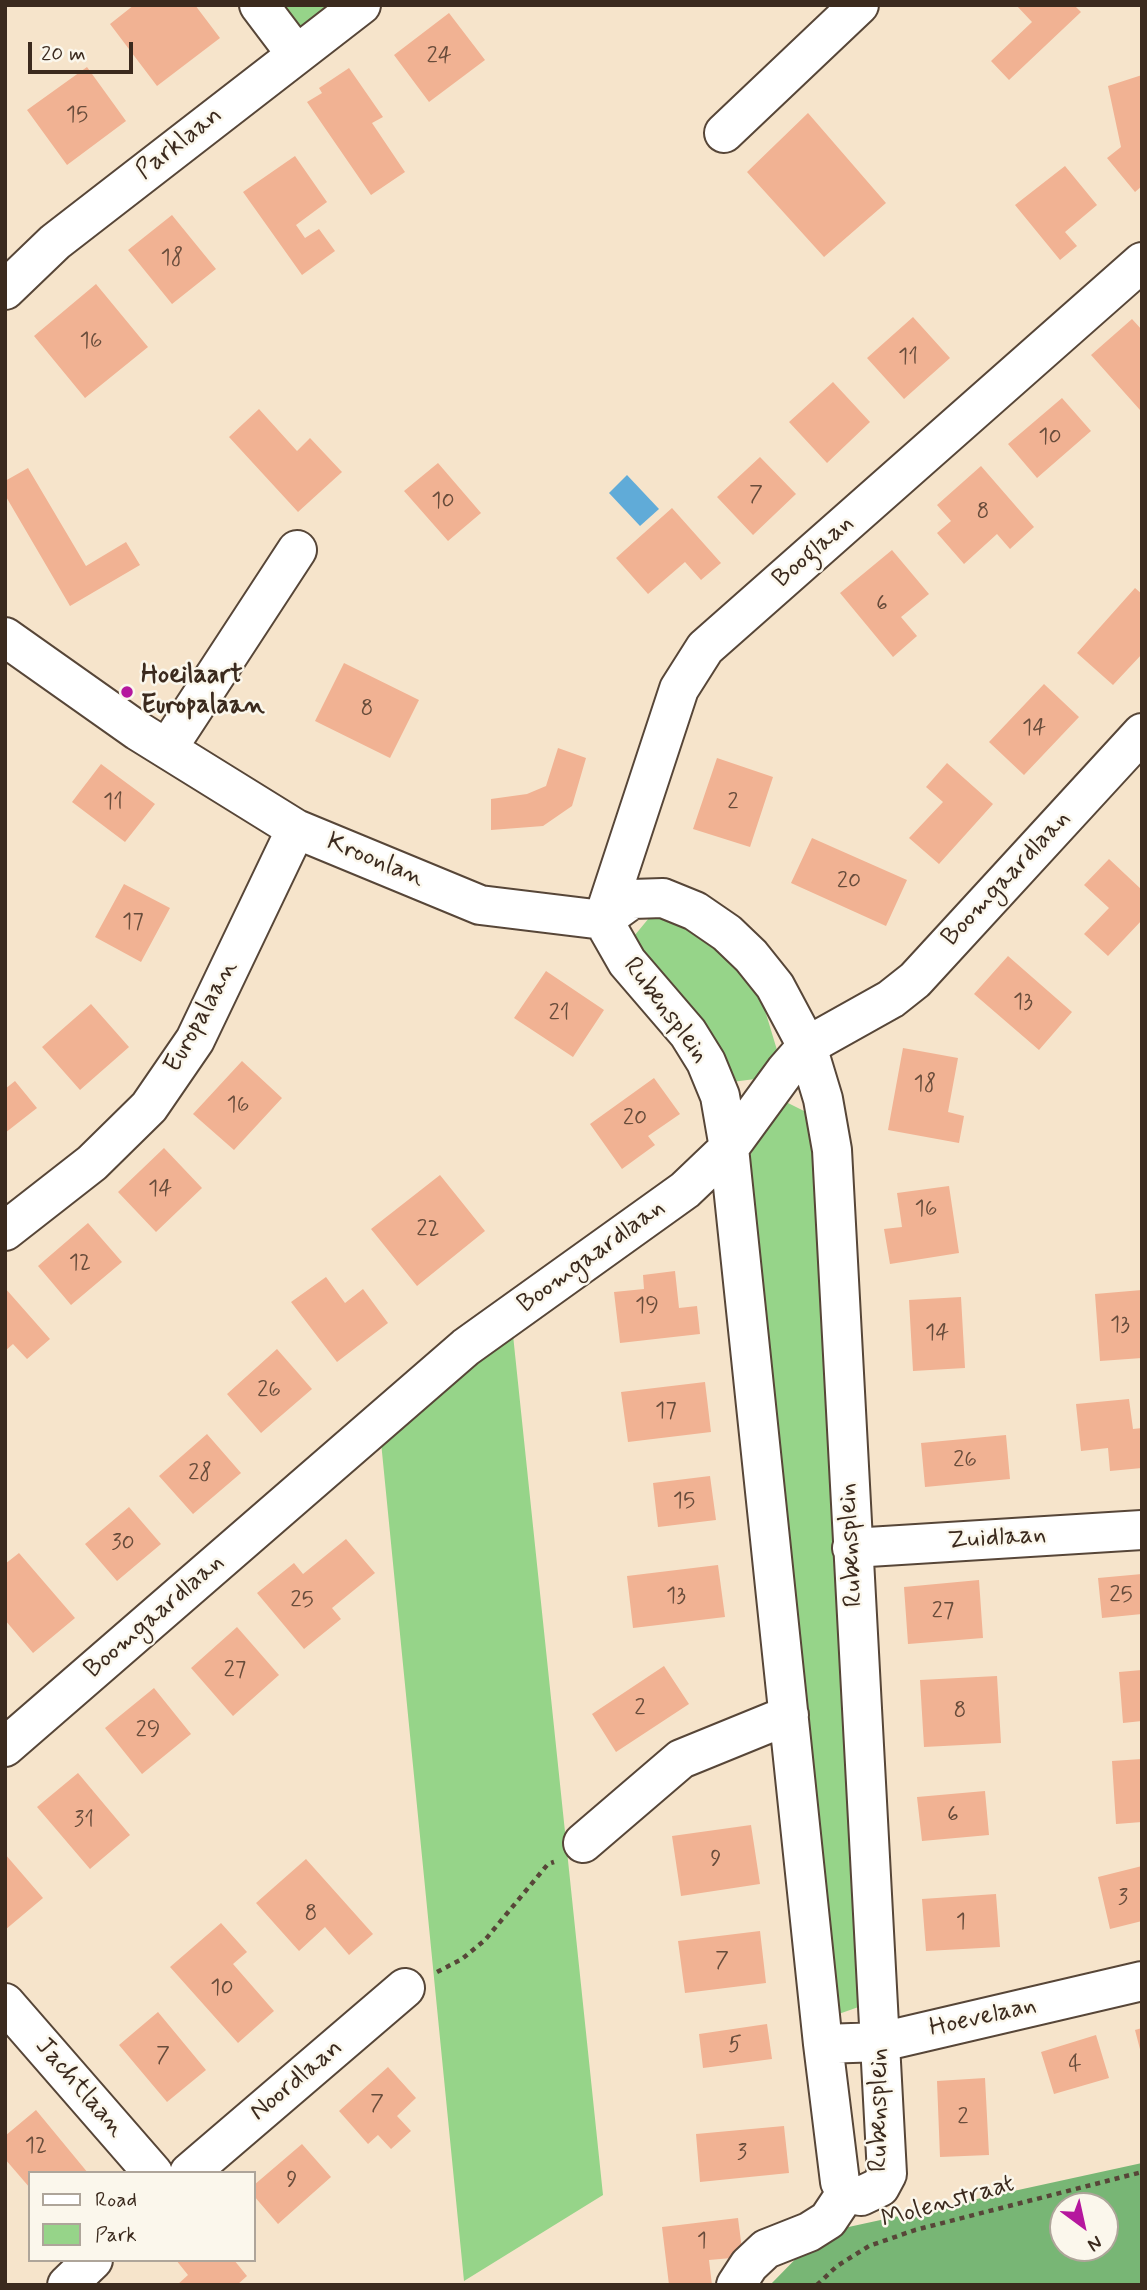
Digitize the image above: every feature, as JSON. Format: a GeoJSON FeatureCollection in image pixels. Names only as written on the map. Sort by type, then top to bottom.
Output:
{"type":"FeatureCollection","features":[{"type":"Feature","properties":{"kind":"street"},"geometry":{"type":"LineString","coordinates":[[258,5],[296,54]]}},
{"type":"Feature","properties":{"kind":"street","name":"Parklaan"},"geometry":{"type":"LineString","coordinates":[[5,290],[55,242],[361,5]]}},
{"type":"Feature","properties":{"kind":"street"},"geometry":{"type":"LineString","coordinates":[[724,133],[859,5]]}},
{"type":"Feature","properties":{"kind":"street","name":"Booglaan"},"geometry":{"type":"LineString","coordinates":[[603,920],[679,689],[705,649],[1142,262]]}},
{"type":"Feature","properties":{"kind":"street"},"geometry":{"type":"LineString","coordinates":[[167,749],[297,550]]}},
{"type":"Feature","properties":{"kind":"street","name":"Kroonlan"},"geometry":{"type":"LineString","coordinates":[[5,637],[138,732],[296,829],[480,905],[603,920]]}},
{"type":"Feature","properties":{"kind":"street","name":"Boomgaardlaan"},"geometry":{"type":"LineString","coordinates":[[5,1747],[467,1347],[685,1190],[729,1148],[786,1070],[807,1046],[891,999],[915,980],[1142,733]]}},
{"type":"Feature","properties":{"kind":"street","name":"Europalaan"},"geometry":{"type":"LineString","coordinates":[[5,1231],[92,1164],[149,1107],[195,1040],[296,829]]}},
{"type":"Feature","properties":{"kind":"street","name":"Rubensplein"},"geometry":{"type":"LineString","coordinates":[[663,898],[695,911],[727,933],[751,956],[775,986],[807,1046],[823,1099],[832,1150],[881,2042],[887,2174],[880,2188],[861,2196],[846,2193],[840,2182],[823,2044],[729,1148],[720,1096],[706,1062],[688,1033],[627,962],[603,920],[632,899],[663,898]]}},
{"type":"Feature","properties":{"kind":"street","name":"Zuidlaan"},"geometry":{"type":"LineString","coordinates":[[852,1548],[1142,1530]]}},
{"type":"Feature","properties":{"kind":"street"},"geometry":{"type":"LineString","coordinates":[[583,1843],[681,1759],[789,1715]]}},
{"type":"Feature","properties":{"kind":"street","name":"Hoevelaan"},"geometry":{"type":"LineString","coordinates":[[823,2044],[881,2042],[1142,1981]]}},
{"type":"Feature","properties":{"kind":"street","name":"Noordlaan"},"geometry":{"type":"LineString","coordinates":[[190,2171],[405,1988]]}},
{"type":"Feature","properties":{"kind":"street","name":"Jachtlaan"},"geometry":{"type":"LineString","coordinates":[[5,2003],[151,2171]]}},
{"type":"Feature","properties":{"kind":"street"},"geometry":{"type":"LineString","coordinates":[[736,2285],[749,2264],[765,2249],[809,2232],[828,2220],[846,2193]]}},
{"type":"Feature","properties":{"kind":"street"},"geometry":{"type":"LineString","coordinates":[[67,2285],[91,2262]]}},
{"type":"Feature","properties":{"kind":"path"},"geometry":{"type":"LineString","coordinates":[[405,1988],[462,1959],[485,1940],[548,1864],[571,1856],[583,1843]]}},
{"type":"Feature","properties":{"kind":"path","name":"Molenstraat"},"geometry":{"type":"LineString","coordinates":[[817,2285],[837,2266],[869,2246],[915,2230],[1142,2172]]}},
{"type":"Feature","properties":{"kind":"green space"},"geometry":{"type":"Polygon","coordinates":[[[281,5],[335,5],[300,31],[281,5]]]}},
{"type":"Feature","properties":{"kind":"green space"},"geometry":{"type":"Polygon","coordinates":[[[649,918],[682,920],[757,984],[777,1050],[755,1079],[732,1082],[630,941],[649,918]]]}},
{"type":"Feature","properties":{"kind":"green space"},"geometry":{"type":"Polygon","coordinates":[[[784,1101],[814,1116],[867,2004],[833,2016],[745,1163],[784,1101]]]}},
{"type":"Feature","properties":{"kind":"green space"},"geometry":{"type":"Polygon","coordinates":[[[513,1335],[603,2195],[464,2281],[381,1442],[446,1384],[513,1335]]]}},
{"type":"Feature","properties":{"kind":"green space"},"geometry":{"type":"Polygon","coordinates":[[[1142,2163],[1142,2285],[770,2285],[821,2233],[1142,2163]]]}},
{"type":"Feature","properties":{"kind":"water"},"geometry":{"type":"Polygon","coordinates":[[[627,475],[659,509],[640,526],[609,493],[627,475]]]}},
{"type":"Feature","properties":{"kind":"building"},"geometry":{"type":"Polygon","coordinates":[[[134,5],[195,5],[220,38],[157,86],[110,24],[134,5]]]}},
{"type":"Feature","properties":{"kind":"building"},"geometry":{"type":"Polygon","coordinates":[[[1016,5],[1074,5],[1081,12],[1009,80],[991,61],[1032,22],[1016,5]]]}},
{"type":"Feature","properties":{"kind":"building"},"geometry":{"type":"Polygon","coordinates":[[[449,13],[485,60],[429,102],[394,55],[449,13]]]}},
{"type":"Feature","properties":{"kind":"building"},"geometry":{"type":"Polygon","coordinates":[[[87,67],[126,121],[67,165],[27,110],[87,67]]]}},
{"type":"Feature","properties":{"kind":"building"},"geometry":{"type":"Polygon","coordinates":[[[349,68],[383,117],[372,123],[405,172],[371,195],[307,102],[322,93],[319,88],[349,68]]]}},
{"type":"Feature","properties":{"kind":"building"},"geometry":{"type":"Polygon","coordinates":[[[1142,75],[1142,186],[1135,192],[1107,158],[1121,147],[1108,86],[1142,75]]]}},
{"type":"Feature","properties":{"kind":"building"},"geometry":{"type":"Polygon","coordinates":[[[808,113],[886,203],[824,257],[747,172],[808,113]]]}},
{"type":"Feature","properties":{"kind":"building"},"geometry":{"type":"Polygon","coordinates":[[[295,156],[327,202],[296,225],[305,238],[319,229],[335,251],[302,275],[243,192],[295,156]]]}},
{"type":"Feature","properties":{"kind":"building"},"geometry":{"type":"Polygon","coordinates":[[[1065,166],[1097,205],[1065,232],[1077,246],[1060,260],[1015,205],[1065,166]]]}},
{"type":"Feature","properties":{"kind":"building"},"geometry":{"type":"Polygon","coordinates":[[[172,215],[216,269],[172,304],[128,250],[172,215]]]}},
{"type":"Feature","properties":{"kind":"building"},"geometry":{"type":"Polygon","coordinates":[[[96,284],[148,347],[85,398],[34,336],[96,284]]]}},
{"type":"Feature","properties":{"kind":"building"},"geometry":{"type":"Polygon","coordinates":[[[913,317],[950,358],[904,399],[867,358],[913,317]]]}},
{"type":"Feature","properties":{"kind":"building"},"geometry":{"type":"Polygon","coordinates":[[[1132,319],[1142,330],[1140,410],[1091,355],[1132,319]]]}},
{"type":"Feature","properties":{"kind":"building"},"geometry":{"type":"Polygon","coordinates":[[[833,382],[870,422],[827,463],[789,422],[833,382]]]}},
{"type":"Feature","properties":{"kind":"building"},"geometry":{"type":"Polygon","coordinates":[[[1062,398],[1091,431],[1037,478],[1008,444],[1062,398]]]}},
{"type":"Feature","properties":{"kind":"building"},"geometry":{"type":"Polygon","coordinates":[[[259,409],[297,451],[310,438],[342,472],[298,512],[229,437],[259,409]]]}},
{"type":"Feature","properties":{"kind":"building"},"geometry":{"type":"Polygon","coordinates":[[[760,457],[796,494],[753,535],[717,497],[760,457]]]}},
{"type":"Feature","properties":{"kind":"building"},"geometry":{"type":"Polygon","coordinates":[[[438,463],[481,513],[448,541],[404,491],[438,463]]]}},
{"type":"Feature","properties":{"kind":"building"},"geometry":{"type":"Polygon","coordinates":[[[981,466],[1034,527],[1010,549],[997,534],[964,564],[937,533],[951,521],[937,505],[981,466]]]}},
{"type":"Feature","properties":{"kind":"building"},"geometry":{"type":"Polygon","coordinates":[[[28,468],[86,566],[126,542],[140,565],[70,606],[5,495],[5,481],[28,468]]]}},
{"type":"Feature","properties":{"kind":"building"},"geometry":{"type":"Polygon","coordinates":[[[672,508],[721,563],[701,580],[685,562],[648,594],[616,558],[672,508]]]}},
{"type":"Feature","properties":{"kind":"building"},"geometry":{"type":"Polygon","coordinates":[[[892,550],[929,594],[901,617],[917,636],[893,657],[840,593],[892,550]]]}},
{"type":"Feature","properties":{"kind":"building"},"geometry":{"type":"Polygon","coordinates":[[[1135,588],[1142,594],[1142,654],[1113,685],[1077,653],[1135,588]]]}},
{"type":"Feature","properties":{"kind":"building"},"geometry":{"type":"Polygon","coordinates":[[[344,663],[419,700],[390,758],[315,721],[344,663]]]}},
{"type":"Feature","properties":{"kind":"building"},"geometry":{"type":"Polygon","coordinates":[[[1044,684],[1079,717],[1024,775],[989,742],[1044,684]]]}},
{"type":"Feature","properties":{"kind":"building"},"geometry":{"type":"Polygon","coordinates":[[[558,748],[586,758],[572,806],[543,826],[491,830],[491,799],[527,794],[546,786],[558,748]]]}},
{"type":"Feature","properties":{"kind":"building"},"geometry":{"type":"Polygon","coordinates":[[[717,758],[773,777],[750,847],[693,829],[717,758]]]}},
{"type":"Feature","properties":{"kind":"building"},"geometry":{"type":"Polygon","coordinates":[[[947,763],[993,804],[939,864],[909,838],[943,802],[926,787],[947,763]]]}},
{"type":"Feature","properties":{"kind":"building"},"geometry":{"type":"Polygon","coordinates":[[[101,764],[155,804],[125,842],[72,802],[101,764]]]}},
{"type":"Feature","properties":{"kind":"building"},"geometry":{"type":"Polygon","coordinates":[[[812,838],[907,880],[886,926],[791,883],[812,838]]]}},
{"type":"Feature","properties":{"kind":"building"},"geometry":{"type":"Polygon","coordinates":[[[1109,859],[1142,890],[1142,920],[1108,956],[1084,934],[1109,908],[1084,885],[1109,859]]]}},
{"type":"Feature","properties":{"kind":"building"},"geometry":{"type":"Polygon","coordinates":[[[124,884],[170,908],[141,962],[95,937],[124,884]]]}},
{"type":"Feature","properties":{"kind":"building"},"geometry":{"type":"Polygon","coordinates":[[[1008,956],[1072,1012],[1039,1050],[974,994],[1008,956]]]}},
{"type":"Feature","properties":{"kind":"building"},"geometry":{"type":"Polygon","coordinates":[[[546,971],[604,1010],[573,1057],[514,1018],[546,971]]]}},
{"type":"Feature","properties":{"kind":"building"},"geometry":{"type":"Polygon","coordinates":[[[91,1004],[129,1047],[80,1090],[42,1047],[91,1004]]]}},
{"type":"Feature","properties":{"kind":"building"},"geometry":{"type":"Polygon","coordinates":[[[903,1048],[958,1058],[948,1112],[964,1116],[959,1143],[888,1130],[903,1048]]]}},
{"type":"Feature","properties":{"kind":"building"},"geometry":{"type":"Polygon","coordinates":[[[242,1061],[282,1098],[234,1150],[193,1114],[242,1061]]]}},
{"type":"Feature","properties":{"kind":"building"},"geometry":{"type":"Polygon","coordinates":[[[654,1078],[680,1114],[648,1136],[655,1145],[622,1169],[590,1124],[654,1078]]]}},
{"type":"Feature","properties":{"kind":"building"},"geometry":{"type":"Polygon","coordinates":[[[15,1081],[37,1108],[5,1133],[5,1089],[15,1081]]]}},
{"type":"Feature","properties":{"kind":"building"},"geometry":{"type":"Polygon","coordinates":[[[164,1148],[202,1188],[156,1232],[118,1192],[164,1148]]]}},
{"type":"Feature","properties":{"kind":"building"},"geometry":{"type":"Polygon","coordinates":[[[440,1175],[485,1231],[417,1286],[371,1229],[440,1175]]]}},
{"type":"Feature","properties":{"kind":"building"},"geometry":{"type":"Polygon","coordinates":[[[949,1186],[959,1253],[890,1264],[884,1229],[902,1227],[897,1193],[949,1186]]]}},
{"type":"Feature","properties":{"kind":"building"},"geometry":{"type":"Polygon","coordinates":[[[88,1223],[122,1262],[71,1305],[38,1266],[88,1223]]]}},
{"type":"Feature","properties":{"kind":"building"},"geometry":{"type":"Polygon","coordinates":[[[675,1271],[679,1308],[697,1306],[700,1334],[620,1343],[614,1292],[644,1289],[643,1275],[675,1271]]]}},
{"type":"Feature","properties":{"kind":"building"},"geometry":{"type":"Polygon","coordinates":[[[326,1277],[345,1303],[363,1289],[388,1323],[337,1362],[291,1302],[326,1277]]]}},
{"type":"Feature","properties":{"kind":"building"},"geometry":{"type":"Polygon","coordinates":[[[5,1288],[50,1339],[27,1359],[13,1344],[5,1351],[5,1288]]]}},
{"type":"Feature","properties":{"kind":"building"},"geometry":{"type":"Polygon","coordinates":[[[1142,1290],[1142,1358],[1100,1361],[1095,1294],[1142,1290]]]}},
{"type":"Feature","properties":{"kind":"building"},"geometry":{"type":"Polygon","coordinates":[[[961,1297],[965,1368],[913,1371],[909,1300],[961,1297]]]}},
{"type":"Feature","properties":{"kind":"building"},"geometry":{"type":"Polygon","coordinates":[[[277,1349],[312,1389],[261,1433],[227,1394],[277,1349]]]}},
{"type":"Feature","properties":{"kind":"building"},"geometry":{"type":"Polygon","coordinates":[[[705,1382],[711,1432],[628,1442],[621,1392],[705,1382]]]}},
{"type":"Feature","properties":{"kind":"building"},"geometry":{"type":"Polygon","coordinates":[[[1129,1399],[1133,1429],[1142,1428],[1142,1468],[1110,1471],[1108,1448],[1081,1451],[1076,1404],[1129,1399]]]}},
{"type":"Feature","properties":{"kind":"building"},"geometry":{"type":"Polygon","coordinates":[[[207,1434],[241,1473],[193,1514],[159,1476],[207,1434]]]}},
{"type":"Feature","properties":{"kind":"building"},"geometry":{"type":"Polygon","coordinates":[[[1006,1435],[1010,1479],[925,1487],[921,1443],[1006,1435]]]}},
{"type":"Feature","properties":{"kind":"building"},"geometry":{"type":"Polygon","coordinates":[[[710,1476],[716,1520],[658,1527],[653,1483],[710,1476]]]}},
{"type":"Feature","properties":{"kind":"building"},"geometry":{"type":"Polygon","coordinates":[[[129,1507],[161,1544],[117,1581],[85,1544],[129,1507]]]}},
{"type":"Feature","properties":{"kind":"building"},"geometry":{"type":"Polygon","coordinates":[[[346,1539],[375,1573],[332,1608],[341,1619],[304,1649],[257,1593],[294,1563],[303,1574],[346,1539]]]}},
{"type":"Feature","properties":{"kind":"building"},"geometry":{"type":"Polygon","coordinates":[[[19,1553],[75,1618],[33,1653],[5,1620],[5,1564],[19,1553]]]}},
{"type":"Feature","properties":{"kind":"building"},"geometry":{"type":"Polygon","coordinates":[[[718,1565],[725,1617],[633,1628],[627,1576],[718,1565]]]}},
{"type":"Feature","properties":{"kind":"building"},"geometry":{"type":"Polygon","coordinates":[[[1142,1574],[1142,1614],[1102,1618],[1098,1578],[1142,1574]]]}},
{"type":"Feature","properties":{"kind":"building"},"geometry":{"type":"Polygon","coordinates":[[[979,1580],[983,1638],[908,1644],[904,1587],[979,1580]]]}},
{"type":"Feature","properties":{"kind":"building"},"geometry":{"type":"Polygon","coordinates":[[[237,1627],[279,1675],[233,1716],[191,1668],[237,1627]]]}},
{"type":"Feature","properties":{"kind":"building"},"geometry":{"type":"Polygon","coordinates":[[[664,1666],[689,1704],[616,1752],[592,1714],[664,1666]]]}},
{"type":"Feature","properties":{"kind":"building"},"geometry":{"type":"Polygon","coordinates":[[[1142,1670],[1142,1721],[1123,1723],[1119,1672],[1142,1670]]]}},
{"type":"Feature","properties":{"kind":"building"},"geometry":{"type":"Polygon","coordinates":[[[997,1676],[1001,1743],[924,1747],[920,1680],[997,1676]]]}},
{"type":"Feature","properties":{"kind":"building"},"geometry":{"type":"Polygon","coordinates":[[[154,1688],[191,1734],[142,1774],[105,1728],[154,1688]]]}},
{"type":"Feature","properties":{"kind":"building"},"geometry":{"type":"Polygon","coordinates":[[[1142,1759],[1142,1822],[1116,1824],[1112,1761],[1142,1759]]]}},
{"type":"Feature","properties":{"kind":"building"},"geometry":{"type":"Polygon","coordinates":[[[78,1773],[130,1835],[90,1869],[37,1807],[78,1773]]]}},
{"type":"Feature","properties":{"kind":"building"},"geometry":{"type":"Polygon","coordinates":[[[985,1791],[989,1835],[922,1841],[917,1797],[985,1791]]]}},
{"type":"Feature","properties":{"kind":"building"},"geometry":{"type":"Polygon","coordinates":[[[751,1825],[760,1884],[681,1896],[672,1836],[751,1825]]]}},
{"type":"Feature","properties":{"kind":"building"},"geometry":{"type":"Polygon","coordinates":[[[5,1854],[43,1898],[5,1930],[5,1854]]]}},
{"type":"Feature","properties":{"kind":"building"},"geometry":{"type":"Polygon","coordinates":[[[306,1859],[373,1934],[349,1955],[325,1927],[299,1951],[256,1903],[306,1859]]]}},
{"type":"Feature","properties":{"kind":"building"},"geometry":{"type":"Polygon","coordinates":[[[1142,1866],[1142,1921],[1110,1929],[1098,1877],[1142,1866]]]}},
{"type":"Feature","properties":{"kind":"building"},"geometry":{"type":"Polygon","coordinates":[[[996,1894],[1000,1947],[926,1951],[922,1899],[996,1894]]]}},
{"type":"Feature","properties":{"kind":"building"},"geometry":{"type":"Polygon","coordinates":[[[221,1923],[247,1952],[233,1964],[274,2011],[238,2043],[170,1967],[221,1923]]]}},
{"type":"Feature","properties":{"kind":"building"},"geometry":{"type":"Polygon","coordinates":[[[760,1931],[766,1983],[685,1993],[678,1941],[760,1931]]]}},
{"type":"Feature","properties":{"kind":"building"},"geometry":{"type":"Polygon","coordinates":[[[158,2012],[206,2070],[167,2102],[119,2045],[158,2012]]]}},
{"type":"Feature","properties":{"kind":"building"},"geometry":{"type":"Polygon","coordinates":[[[767,2024],[772,2059],[703,2068],[699,2034],[767,2024]]]}},
{"type":"Feature","properties":{"kind":"building"},"geometry":{"type":"Polygon","coordinates":[[[1142,2028],[1142,2053],[1141,2053],[1135,2030],[1142,2028]]]}},
{"type":"Feature","properties":{"kind":"building"},"geometry":{"type":"Polygon","coordinates":[[[1096,2035],[1109,2078],[1054,2094],[1041,2052],[1096,2035]]]}},
{"type":"Feature","properties":{"kind":"building"},"geometry":{"type":"Polygon","coordinates":[[[388,2067],[416,2098],[397,2116],[411,2131],[391,2149],[378,2135],[368,2144],[339,2111],[388,2067]]]}},
{"type":"Feature","properties":{"kind":"building"},"geometry":{"type":"Polygon","coordinates":[[[985,2078],[989,2155],[940,2157],[937,2081],[985,2078]]]}},
{"type":"Feature","properties":{"kind":"building"},"geometry":{"type":"Polygon","coordinates":[[[36,2110],[86,2171],[28,2171],[28,2186],[5,2159],[5,2136],[36,2110]]]}},
{"type":"Feature","properties":{"kind":"building"},"geometry":{"type":"Polygon","coordinates":[[[784,2126],[789,2173],[700,2182],[696,2134],[784,2126]]]}},
{"type":"Feature","properties":{"kind":"building"},"geometry":{"type":"Polygon","coordinates":[[[302,2144],[331,2177],[278,2224],[256,2198],[256,2183],[302,2144]]]}},
{"type":"Feature","properties":{"kind":"building"},"geometry":{"type":"Polygon","coordinates":[[[738,2218],[743,2257],[709,2260],[712,2285],[669,2285],[662,2227],[738,2218]]]}},
{"type":"Feature","properties":{"kind":"building"},"geometry":{"type":"Polygon","coordinates":[[[178,2262],[236,2262],[247,2276],[237,2285],[177,2285],[188,2275],[178,2262]]]}},
{"type":"Feature","properties":{"kind":"place","name":"Hoeilaart Europalaan"},"geometry":{"type":"Point","coordinates":[127,692]}}]}
